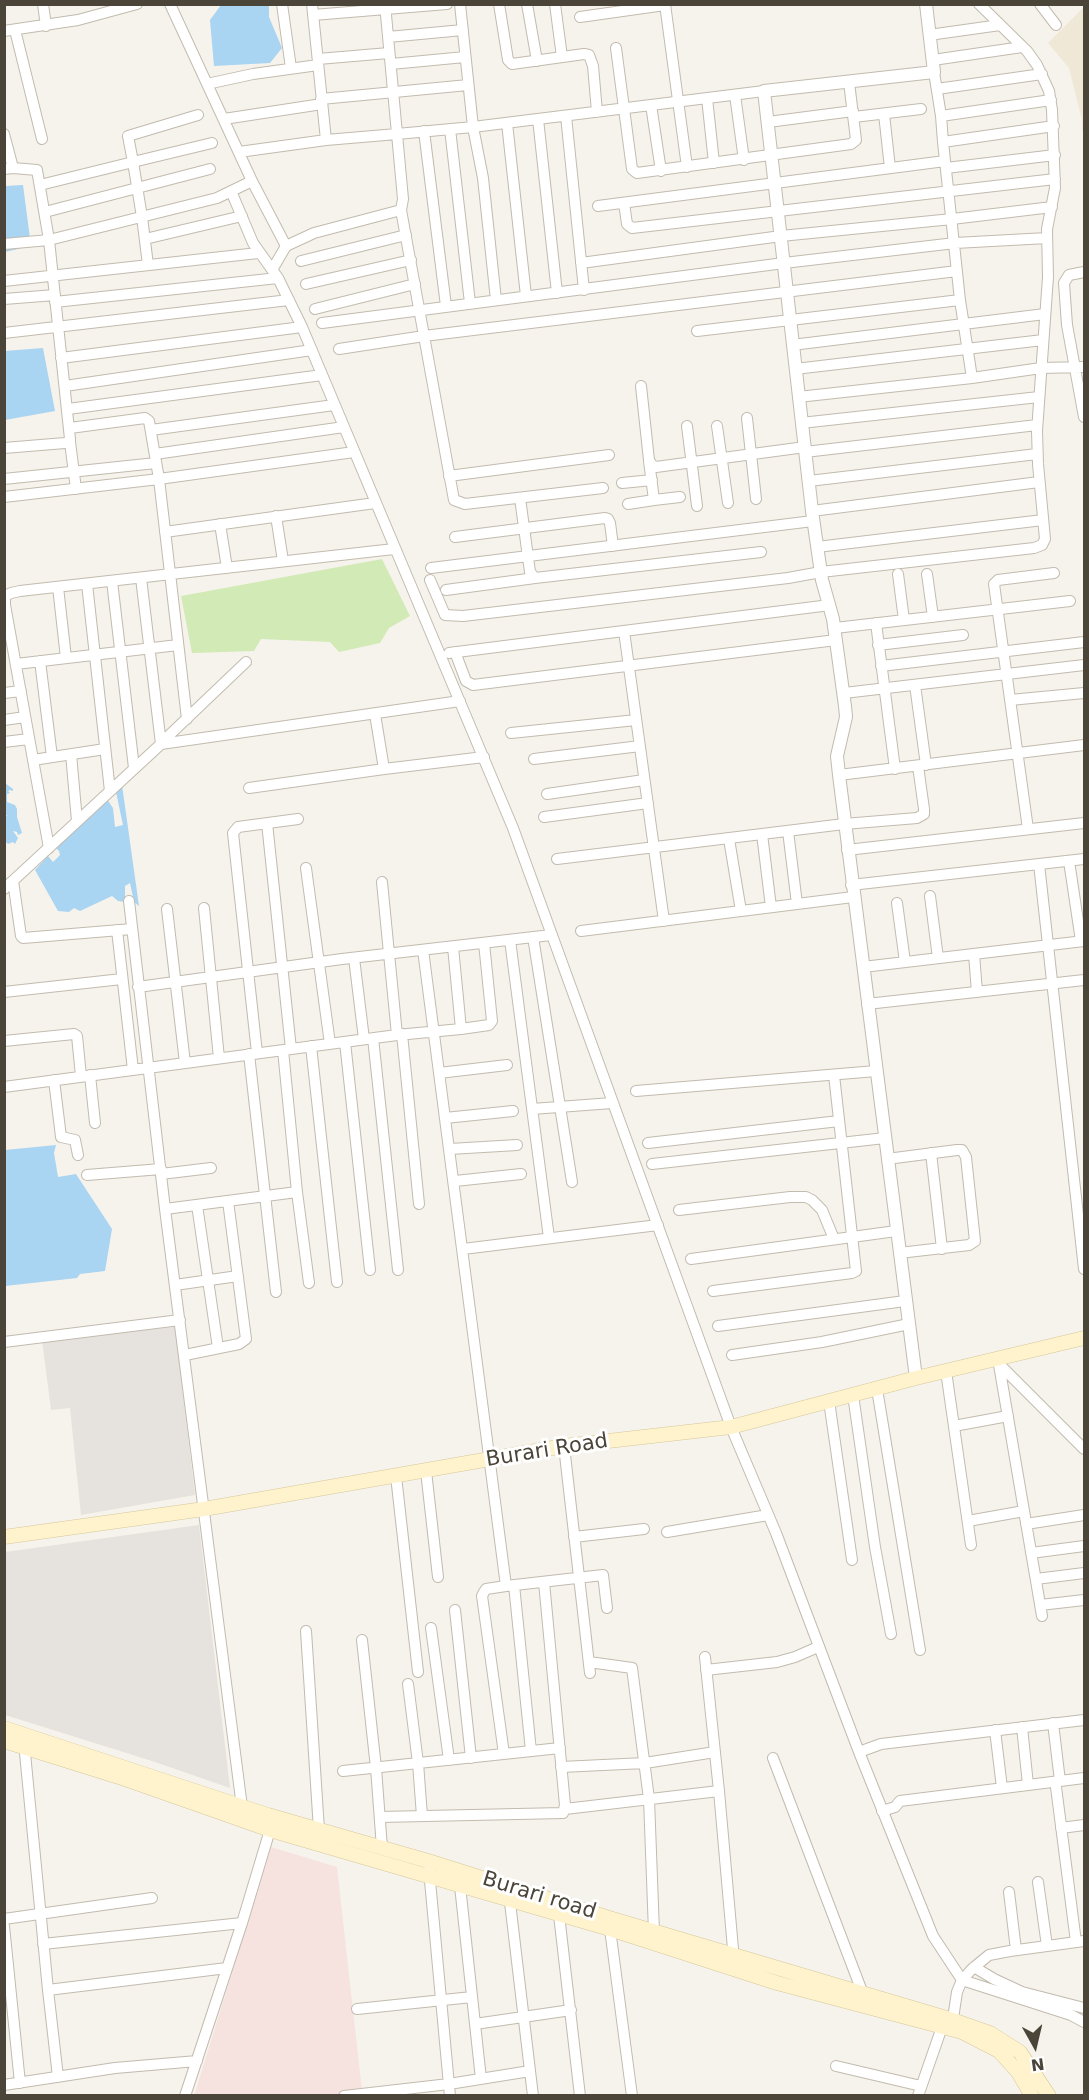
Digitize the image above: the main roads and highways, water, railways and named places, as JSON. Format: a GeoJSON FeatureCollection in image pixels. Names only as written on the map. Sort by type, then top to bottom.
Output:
{"type":"FeatureCollection","features":[{"type":"Feature","properties":{"kind":"main road","name":"Burari Road"},"geometry":{"type":"LineString","coordinates":[[4,1537],[204,1509],[564,1446],[738,1426],[916,1378],[999,1362],[1084,1338]]}},
{"type":"Feature","properties":{"kind":"main road","name":"Burari road"},"geometry":{"type":"LineString","coordinates":[[4,1728],[25,1741],[241,1813],[319,1830],[428,1861],[559,1915],[733,1963],[863,1994],[949,2026],[999,2051],[1018,2072],[1032,2096]]}},
{"type":"Feature","properties":{"kind":"main road","name":"Burari road"},"geometry":{"type":"LineString","coordinates":[[4,1741],[25,1741]]}},
{"type":"Feature","properties":{"kind":"main road","name":"Burari road"},"geometry":{"type":"LineString","coordinates":[[241,1813],[270,1830],[460,1886],[509,1894],[654,1932],[807,1992],[949,2026],[990,2033],[1020,2052],[1049,2096]]}},
{"type":"Feature","properties":{"kind":"water"},"geometry":{"type":"Polygon","coordinates":[[[221,5],[269,5],[269,17],[282,48],[270,63],[214,66],[210,20],[221,5]]]}},
{"type":"Feature","properties":{"kind":"water"},"geometry":{"type":"Polygon","coordinates":[[[23,185],[31,246],[5,252],[5,186],[23,185]]]}},
{"type":"Feature","properties":{"kind":"water"},"geometry":{"type":"Polygon","coordinates":[[[43,348],[55,411],[5,420],[5,351],[43,348]]]}},
{"type":"Feature","properties":{"kind":"water"},"geometry":{"type":"Polygon","coordinates":[[[5,783],[13,789],[13,791],[8,791],[10,793],[7,794],[7,802],[15,805],[17,809],[22,833],[18,835],[13,831],[18,838],[15,844],[13,842],[8,844],[5,841],[7,815],[5,815],[5,783]]]}},
{"type":"Feature","properties":{"kind":"water"},"geometry":{"type":"Polygon","coordinates":[[[122,785],[139,906],[134,902],[130,883],[125,886],[125,902],[118,901],[112,896],[80,911],[74,908],[69,912],[58,911],[35,870],[48,856],[53,862],[60,855],[56,848],[107,799],[113,808],[115,827],[123,825],[116,792],[122,785]]]}},
{"type":"Feature","properties":{"kind":"water"},"geometry":{"type":"Polygon","coordinates":[[[56,1145],[54,1153],[58,1177],[76,1174],[112,1229],[105,1271],[80,1274],[77,1278],[5,1286],[5,1150],[56,1145]]]}}]}
